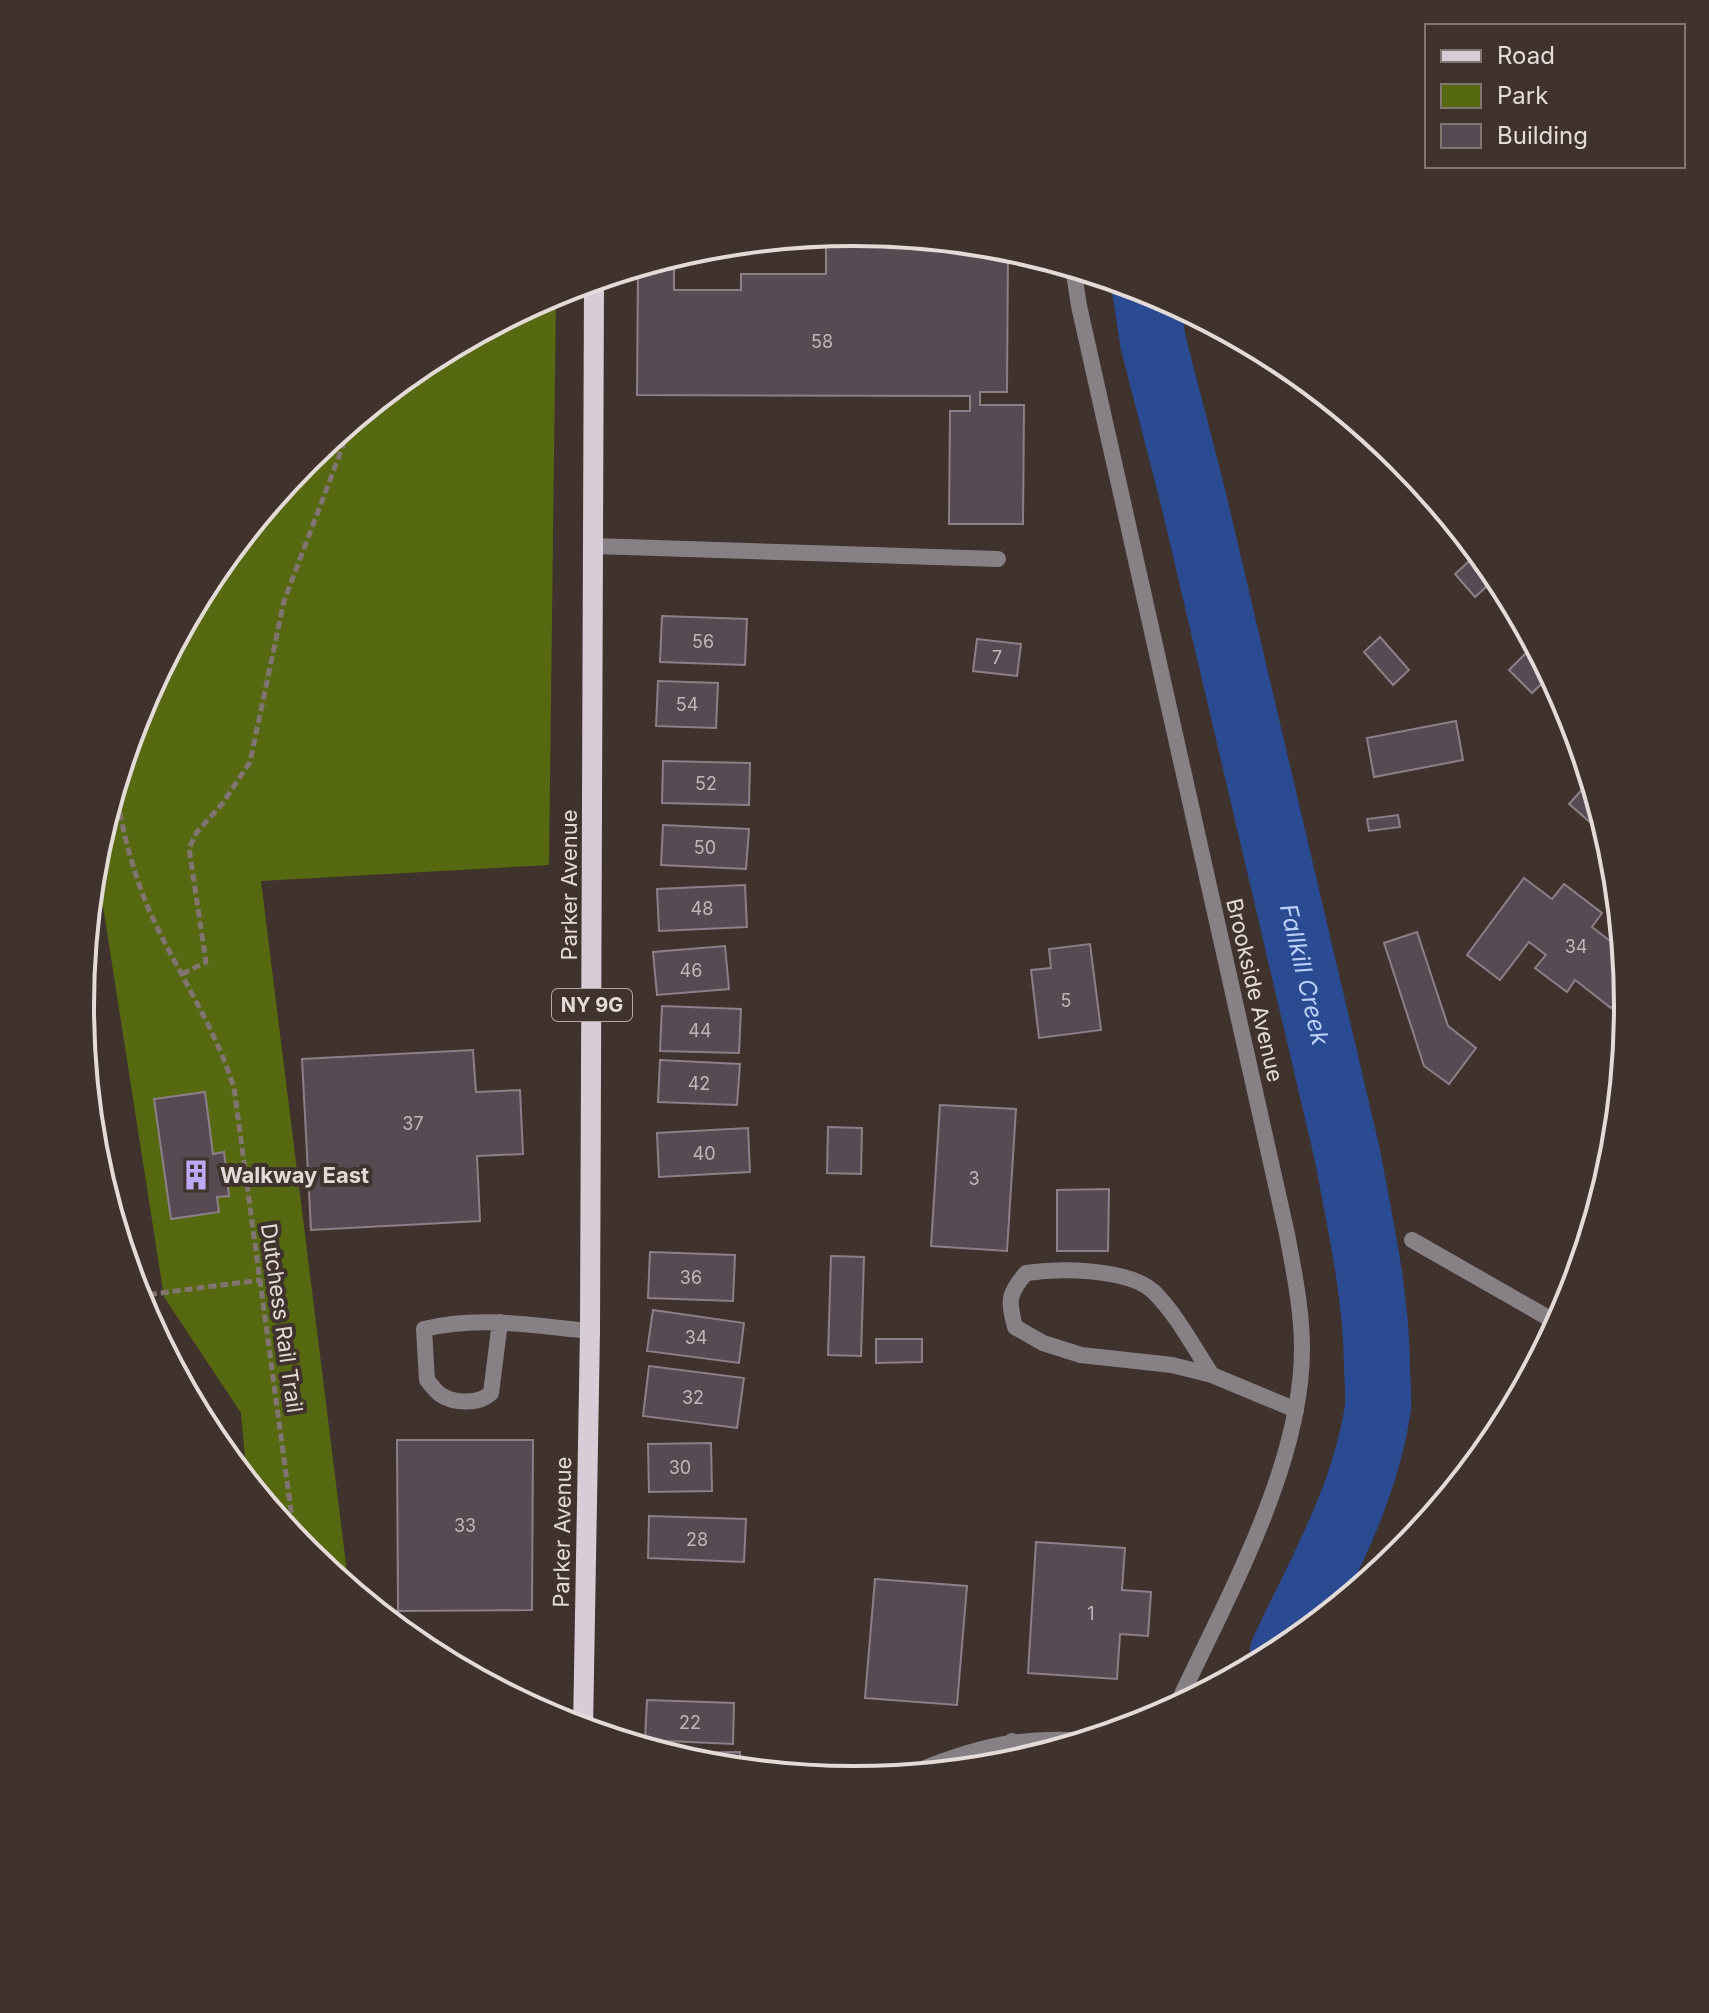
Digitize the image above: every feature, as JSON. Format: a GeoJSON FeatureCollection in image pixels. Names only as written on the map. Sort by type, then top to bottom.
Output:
{"type":"FeatureCollection","features":[{"type":"Feature","properties":{"kind":"main road","name":"Parker Avenue"},"geometry":{"type":"LineString","coordinates":[[583,1717],[590,1331],[594,292]]}},
{"type":"Feature","properties":{"kind":"street","name":"Brookside Avenue"},"geometry":{"type":"LineString","coordinates":[[1075,279],[1298,1293],[1302,1350],[1296,1410],[1281,1469],[1258,1529],[1182,1693]]}},
{"type":"Feature","properties":{"kind":"street"},"geometry":{"type":"LineString","coordinates":[[594,546],[998,559]]}},
{"type":"Feature","properties":{"kind":"street"},"geometry":{"type":"LineString","coordinates":[[1412,1240],[1548,1318]]}},
{"type":"Feature","properties":{"kind":"street"},"geometry":{"type":"LineString","coordinates":[[1212,1375],[1153,1291],[1131,1279],[1056,1268],[1026,1273],[1013,1288],[1009,1305],[1015,1327],[1043,1343],[1081,1355],[1172,1365],[1212,1375],[1296,1410]]}},
{"type":"Feature","properties":{"kind":"street"},"geometry":{"type":"LineString","coordinates":[[500,1322],[491,1393],[483,1400],[475,1401],[442,1396],[427,1380],[424,1329],[450,1323],[500,1322],[590,1331]]}},
{"type":"Feature","properties":{"kind":"street"},"geometry":{"type":"LineString","coordinates":[[942,1761],[967,1751],[1012,1741],[1058,1739]]}},
{"type":"Feature","properties":{"kind":"street"},"geometry":{"type":"LineString","coordinates":[[1010,1750],[1012,1741]]}},
{"type":"Feature","properties":{"kind":"path"},"geometry":{"type":"LineString","coordinates":[[182,974],[206,962],[189,848],[197,832],[222,804],[250,762],[284,601],[344,444]]}},
{"type":"Feature","properties":{"kind":"path","name":"Dutchess Rail Trail"},"geometry":{"type":"LineString","coordinates":[[120,811],[132,867],[156,926],[218,1045],[234,1088],[292,1518]]}},
{"type":"Feature","properties":{"kind":"path"},"geometry":{"type":"LineString","coordinates":[[151,1294],[261,1280]]}},
{"type":"Feature","properties":{"kind":"green space"},"geometry":{"type":"Polygon","coordinates":[[[556,307],[549,865],[261,881],[347,1572],[283,1508],[245,1461],[241,1413],[164,1297],[102,900],[120,810],[152,715],[172,670],[222,584],[283,505],[317,469],[353,435],[432,374],[518,324],[556,307]]]}},
{"type":"Feature","properties":{"kind":"building"},"geometry":{"type":"Polygon","coordinates":[[[826,247],[904,248],[1008,262],[1007,392],[980,392],[980,405],[1024,405],[1023,524],[949,524],[950,411],[970,411],[970,396],[637,395],[638,278],[674,268],[674,290],[741,290],[741,274],[826,274],[826,247]]]}},
{"type":"Feature","properties":{"kind":"building"},"geometry":{"type":"Polygon","coordinates":[[[1470,560],[1488,585],[1475,597],[1455,574],[1470,560]]]}},
{"type":"Feature","properties":{"kind":"building"},"geometry":{"type":"Polygon","coordinates":[[[662,616],[747,619],[745,665],[660,662],[662,616]]]}},
{"type":"Feature","properties":{"kind":"building"},"geometry":{"type":"Polygon","coordinates":[[[1380,637],[1409,670],[1393,685],[1364,652],[1380,637]]]}},
{"type":"Feature","properties":{"kind":"building"},"geometry":{"type":"Polygon","coordinates":[[[977,639],[1021,644],[1017,676],[973,671],[977,639]]]}},
{"type":"Feature","properties":{"kind":"building"},"geometry":{"type":"Polygon","coordinates":[[[1527,652],[1543,683],[1532,693],[1509,670],[1527,652]]]}},
{"type":"Feature","properties":{"kind":"building"},"geometry":{"type":"Polygon","coordinates":[[[658,681],[718,683],[716,728],[656,726],[658,681]]]}},
{"type":"Feature","properties":{"kind":"building"},"geometry":{"type":"Polygon","coordinates":[[[1456,721],[1463,760],[1374,777],[1367,738],[1456,721]]]}},
{"type":"Feature","properties":{"kind":"building"},"geometry":{"type":"Polygon","coordinates":[[[663,761],[750,763],[749,805],[662,803],[663,761]]]}},
{"type":"Feature","properties":{"kind":"building"},"geometry":{"type":"Polygon","coordinates":[[[1583,789],[1592,822],[1591,823],[1569,804],[1583,789]]]}},
{"type":"Feature","properties":{"kind":"building"},"geometry":{"type":"Polygon","coordinates":[[[1398,815],[1400,827],[1369,831],[1367,819],[1398,815]]]}},
{"type":"Feature","properties":{"kind":"building"},"geometry":{"type":"Polygon","coordinates":[[[663,825],[749,829],[746,869],[661,865],[663,825]]]}},
{"type":"Feature","properties":{"kind":"building"},"geometry":{"type":"Polygon","coordinates":[[[1524,878],[1552,899],[1564,884],[1602,913],[1592,927],[1612,942],[1615,1003],[1611,1008],[1575,980],[1567,992],[1535,968],[1546,955],[1529,942],[1500,980],[1467,955],[1524,878]]]}},
{"type":"Feature","properties":{"kind":"building"},"geometry":{"type":"Polygon","coordinates":[[[745,885],[747,927],[659,931],[657,889],[745,885]]]}},
{"type":"Feature","properties":{"kind":"building"},"geometry":{"type":"Polygon","coordinates":[[[1417,932],[1448,1026],[1476,1048],[1449,1084],[1424,1066],[1384,943],[1417,932]]]}},
{"type":"Feature","properties":{"kind":"building"},"geometry":{"type":"Polygon","coordinates":[[[1090,944],[1101,1030],[1039,1038],[1031,970],[1051,968],[1049,949],[1090,944]]]}},
{"type":"Feature","properties":{"kind":"building"},"geometry":{"type":"Polygon","coordinates":[[[725,946],[729,989],[657,995],[653,952],[725,946]]]}},
{"type":"Feature","properties":{"kind":"building"},"geometry":{"type":"Polygon","coordinates":[[[662,1006],[741,1009],[739,1053],[660,1051],[662,1006]]]}},
{"type":"Feature","properties":{"kind":"building"},"geometry":{"type":"Polygon","coordinates":[[[473,1050],[476,1092],[520,1090],[523,1154],[477,1156],[480,1221],[311,1230],[302,1059],[473,1050]]]}},
{"type":"Feature","properties":{"kind":"building"},"geometry":{"type":"Polygon","coordinates":[[[660,1060],[740,1064],[737,1105],[658,1102],[660,1060]]]}},
{"type":"Feature","properties":{"kind":"building","name":"Walkway East"},"geometry":{"type":"Polygon","coordinates":[[[205,1092],[213,1154],[224,1152],[229,1196],[217,1197],[219,1212],[171,1219],[154,1099],[205,1092]]]}},
{"type":"Feature","properties":{"kind":"building"},"geometry":{"type":"Polygon","coordinates":[[[940,1105],[1016,1109],[1007,1251],[931,1246],[940,1105]]]}},
{"type":"Feature","properties":{"kind":"building"},"geometry":{"type":"Polygon","coordinates":[[[828,1127],[862,1128],[861,1174],[827,1173],[828,1127]]]}},
{"type":"Feature","properties":{"kind":"building"},"geometry":{"type":"Polygon","coordinates":[[[748,1128],[750,1172],[659,1177],[657,1133],[748,1128]]]}},
{"type":"Feature","properties":{"kind":"building"},"geometry":{"type":"Polygon","coordinates":[[[1109,1189],[1108,1251],[1057,1251],[1057,1190],[1109,1189]]]}},
{"type":"Feature","properties":{"kind":"building"},"geometry":{"type":"Polygon","coordinates":[[[650,1252],[735,1255],[733,1301],[648,1298],[650,1252]]]}},
{"type":"Feature","properties":{"kind":"building"},"geometry":{"type":"Polygon","coordinates":[[[831,1256],[864,1257],[861,1356],[828,1355],[831,1256]]]}},
{"type":"Feature","properties":{"kind":"building"},"geometry":{"type":"Polygon","coordinates":[[[653,1310],[744,1323],[739,1363],[647,1351],[653,1310]]]}},
{"type":"Feature","properties":{"kind":"building"},"geometry":{"type":"Polygon","coordinates":[[[876,1339],[922,1339],[922,1362],[876,1363],[876,1339]]]}},
{"type":"Feature","properties":{"kind":"building"},"geometry":{"type":"Polygon","coordinates":[[[649,1366],[744,1378],[737,1428],[643,1416],[649,1366]]]}},
{"type":"Feature","properties":{"kind":"building"},"geometry":{"type":"Polygon","coordinates":[[[397,1440],[533,1440],[532,1610],[398,1611],[397,1440]]]}},
{"type":"Feature","properties":{"kind":"building"},"geometry":{"type":"Polygon","coordinates":[[[711,1443],[712,1491],[649,1492],[648,1444],[711,1443]]]}},
{"type":"Feature","properties":{"kind":"building"},"geometry":{"type":"Polygon","coordinates":[[[649,1516],[746,1519],[744,1562],[648,1558],[649,1516]]]}},
{"type":"Feature","properties":{"kind":"building"},"geometry":{"type":"Polygon","coordinates":[[[1036,1542],[1125,1548],[1122,1590],[1151,1592],[1148,1636],[1120,1634],[1117,1679],[1028,1673],[1036,1542]]]}},
{"type":"Feature","properties":{"kind":"building"},"geometry":{"type":"Polygon","coordinates":[[[875,1579],[967,1586],[957,1705],[865,1698],[875,1579]]]}},
{"type":"Feature","properties":{"kind":"building"},"geometry":{"type":"Polygon","coordinates":[[[647,1700],[734,1703],[733,1744],[645,1737],[647,1700]]]}},
{"type":"Feature","properties":{"kind":"building"},"geometry":{"type":"Polygon","coordinates":[[[708,1752],[740,1752],[740,1758],[708,1752]]]}},
{"type":"Feature","properties":{"kind":"waterway","name":"Fallkill Creek"},"geometry":{"type":"LineString","coordinates":[[1147,305],[1153,342],[1193,497],[1347,1153],[1374,1311],[1378,1407],[1372,1439],[1340,1532],[1295,1626]]}},
{"type":"Feature","properties":{"kind":"place","name":"Walkway East"},"geometry":{"type":"Point","coordinates":[196,1175]}}]}
